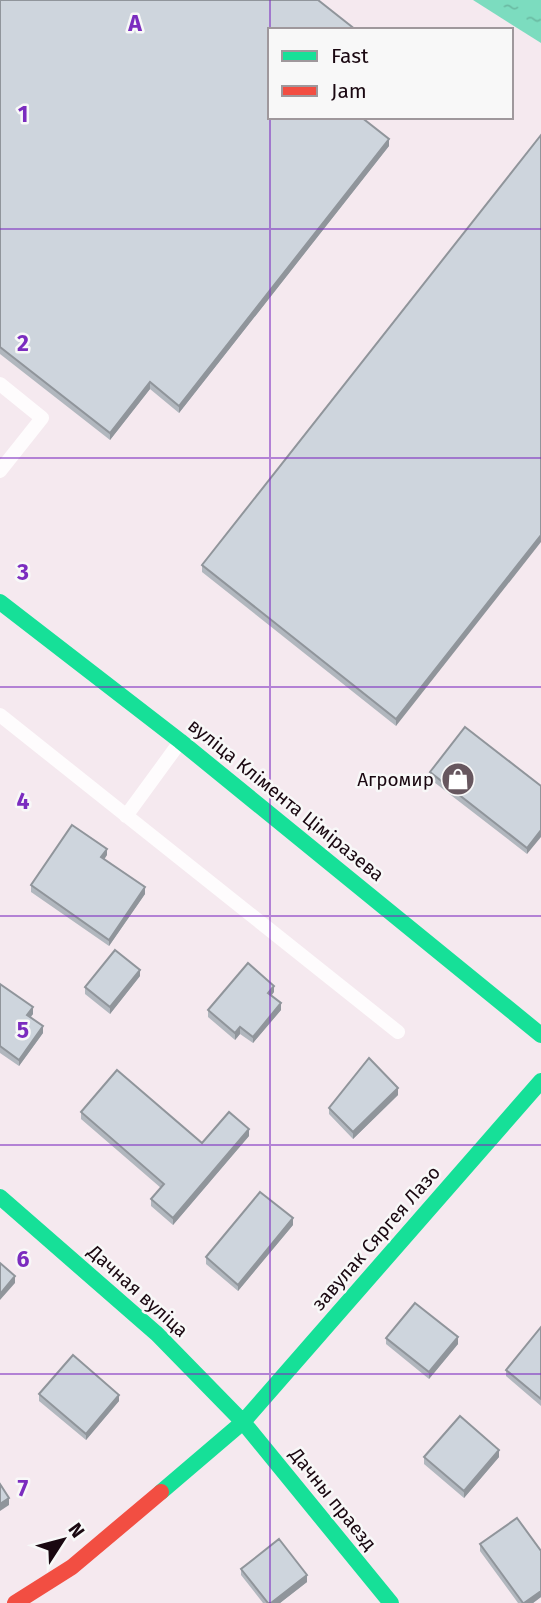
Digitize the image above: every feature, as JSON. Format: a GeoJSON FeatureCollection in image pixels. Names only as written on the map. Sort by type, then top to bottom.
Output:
{"type":"FeatureCollection","features":[{"type":"Feature","properties":{"kind":"street","name":"вуліца Клімента Ціміразева"},"geometry":{"type":"LineString","coordinates":[[0,602],[180,741],[541,1035]]}},
{"type":"Feature","properties":{"kind":"street","name":"завулак Сяргея Лазо"},"geometry":{"type":"LineString","coordinates":[[15,1603],[72,1567],[243,1422],[541,1081]]}},
{"type":"Feature","properties":{"kind":"street","name":"Дачная вуліца"},"geometry":{"type":"LineString","coordinates":[[0,1197],[157,1334],[243,1422]]}},
{"type":"Feature","properties":{"kind":"street","name":"Дачны праезд"},"geometry":{"type":"LineString","coordinates":[[243,1422],[391,1603]]}},
{"type":"Feature","properties":{"kind":"lane"},"geometry":{"type":"LineString","coordinates":[[0,384],[42,418],[0,471]]}},
{"type":"Feature","properties":{"kind":"lane"},"geometry":{"type":"LineString","coordinates":[[0,715],[398,1032]]}},
{"type":"Feature","properties":{"kind":"lane"},"geometry":{"type":"LineString","coordinates":[[126,816],[180,741]]}},
{"type":"Feature","properties":{"kind":"water"},"geometry":{"type":"Polygon","coordinates":[[[473,0],[541,0],[541,43],[473,0]]]}},
{"type":"Feature","properties":{"kind":"building"},"geometry":{"type":"Polygon","coordinates":[[[0,0],[318,0],[353,28],[268,28],[268,119],[364,119],[389,139],[179,406],[150,382],[110,433],[0,347],[0,0]]]}},
{"type":"Feature","properties":{"kind":"building"},"geometry":{"type":"Polygon","coordinates":[[[541,135],[541,535],[396,719],[202,565],[541,135]]]}},
{"type":"Feature","properties":{"kind":"building"},"geometry":{"type":"Polygon","coordinates":[[[465,727],[541,786],[541,830],[527,848],[430,772],[465,727]]]}},
{"type":"Feature","properties":{"kind":"building"},"geometry":{"type":"Polygon","coordinates":[[[72,825],[107,849],[101,857],[145,887],[109,940],[31,885],[72,825]]]}},
{"type":"Feature","properties":{"kind":"building"},"geometry":{"type":"Polygon","coordinates":[[[115,950],[140,970],[110,1007],[85,987],[115,950]]]}},
{"type":"Feature","properties":{"kind":"building"},"geometry":{"type":"Polygon","coordinates":[[[248,963],[274,986],[268,993],[281,1003],[253,1037],[240,1027],[235,1033],[208,1010],[248,963]]]}},
{"type":"Feature","properties":{"kind":"building"},"geometry":{"type":"Polygon","coordinates":[[[0,984],[33,1007],[27,1015],[43,1026],[19,1060],[0,1046],[0,984]]]}},
{"type":"Feature","properties":{"kind":"building"},"geometry":{"type":"Polygon","coordinates":[[[369,1058],[398,1088],[353,1132],[329,1108],[369,1058]]]}},
{"type":"Feature","properties":{"kind":"building"},"geometry":{"type":"Polygon","coordinates":[[[117,1070],[202,1143],[229,1112],[249,1129],[173,1218],[151,1199],[164,1184],[81,1112],[117,1070]]]}},
{"type":"Feature","properties":{"kind":"building"},"geometry":{"type":"Polygon","coordinates":[[[260,1192],[293,1218],[238,1285],[206,1257],[260,1192]]]}},
{"type":"Feature","properties":{"kind":"building"},"geometry":{"type":"Polygon","coordinates":[[[0,1263],[15,1276],[0,1294],[0,1263]]]}},
{"type":"Feature","properties":{"kind":"building"},"geometry":{"type":"Polygon","coordinates":[[[415,1303],[458,1337],[429,1372],[386,1338],[415,1303]]]}},
{"type":"Feature","properties":{"kind":"building"},"geometry":{"type":"Polygon","coordinates":[[[541,1327],[541,1399],[506,1370],[541,1327]]]}},
{"type":"Feature","properties":{"kind":"building"},"geometry":{"type":"Polygon","coordinates":[[[73,1355],[119,1395],[86,1434],[39,1394],[73,1355]]]}},
{"type":"Feature","properties":{"kind":"building"},"geometry":{"type":"Polygon","coordinates":[[[460,1416],[499,1450],[464,1491],[424,1457],[460,1416]]]}},
{"type":"Feature","properties":{"kind":"building"},"geometry":{"type":"Polygon","coordinates":[[[0,1484],[9,1498],[0,1504],[0,1484]]]}},
{"type":"Feature","properties":{"kind":"building"},"geometry":{"type":"Polygon","coordinates":[[[517,1518],[541,1551],[541,1591],[524,1603],[480,1544],[517,1518]]]}},
{"type":"Feature","properties":{"kind":"building"},"geometry":{"type":"Polygon","coordinates":[[[279,1539],[307,1575],[268,1603],[241,1569],[279,1539]]]}},
{"type":"Feature","properties":{"kind":"traffic: fast"},"geometry":{"type":"LineString","coordinates":[[0,602],[180,741],[541,1035]]}},
{"type":"Feature","properties":{"kind":"traffic: fast"},"geometry":{"type":"LineString","coordinates":[[161,1492],[243,1422],[541,1081]]}},
{"type":"Feature","properties":{"kind":"traffic: fast"},"geometry":{"type":"LineString","coordinates":[[0,1197],[157,1334],[243,1422],[391,1603]]}},
{"type":"Feature","properties":{"kind":"traffic: jam"},"geometry":{"type":"LineString","coordinates":[[15,1603],[72,1567],[161,1492]]}},
{"type":"Feature","properties":{"kind":"place","name":"Агромир"},"geometry":{"type":"Point","coordinates":[458,779]}}]}
